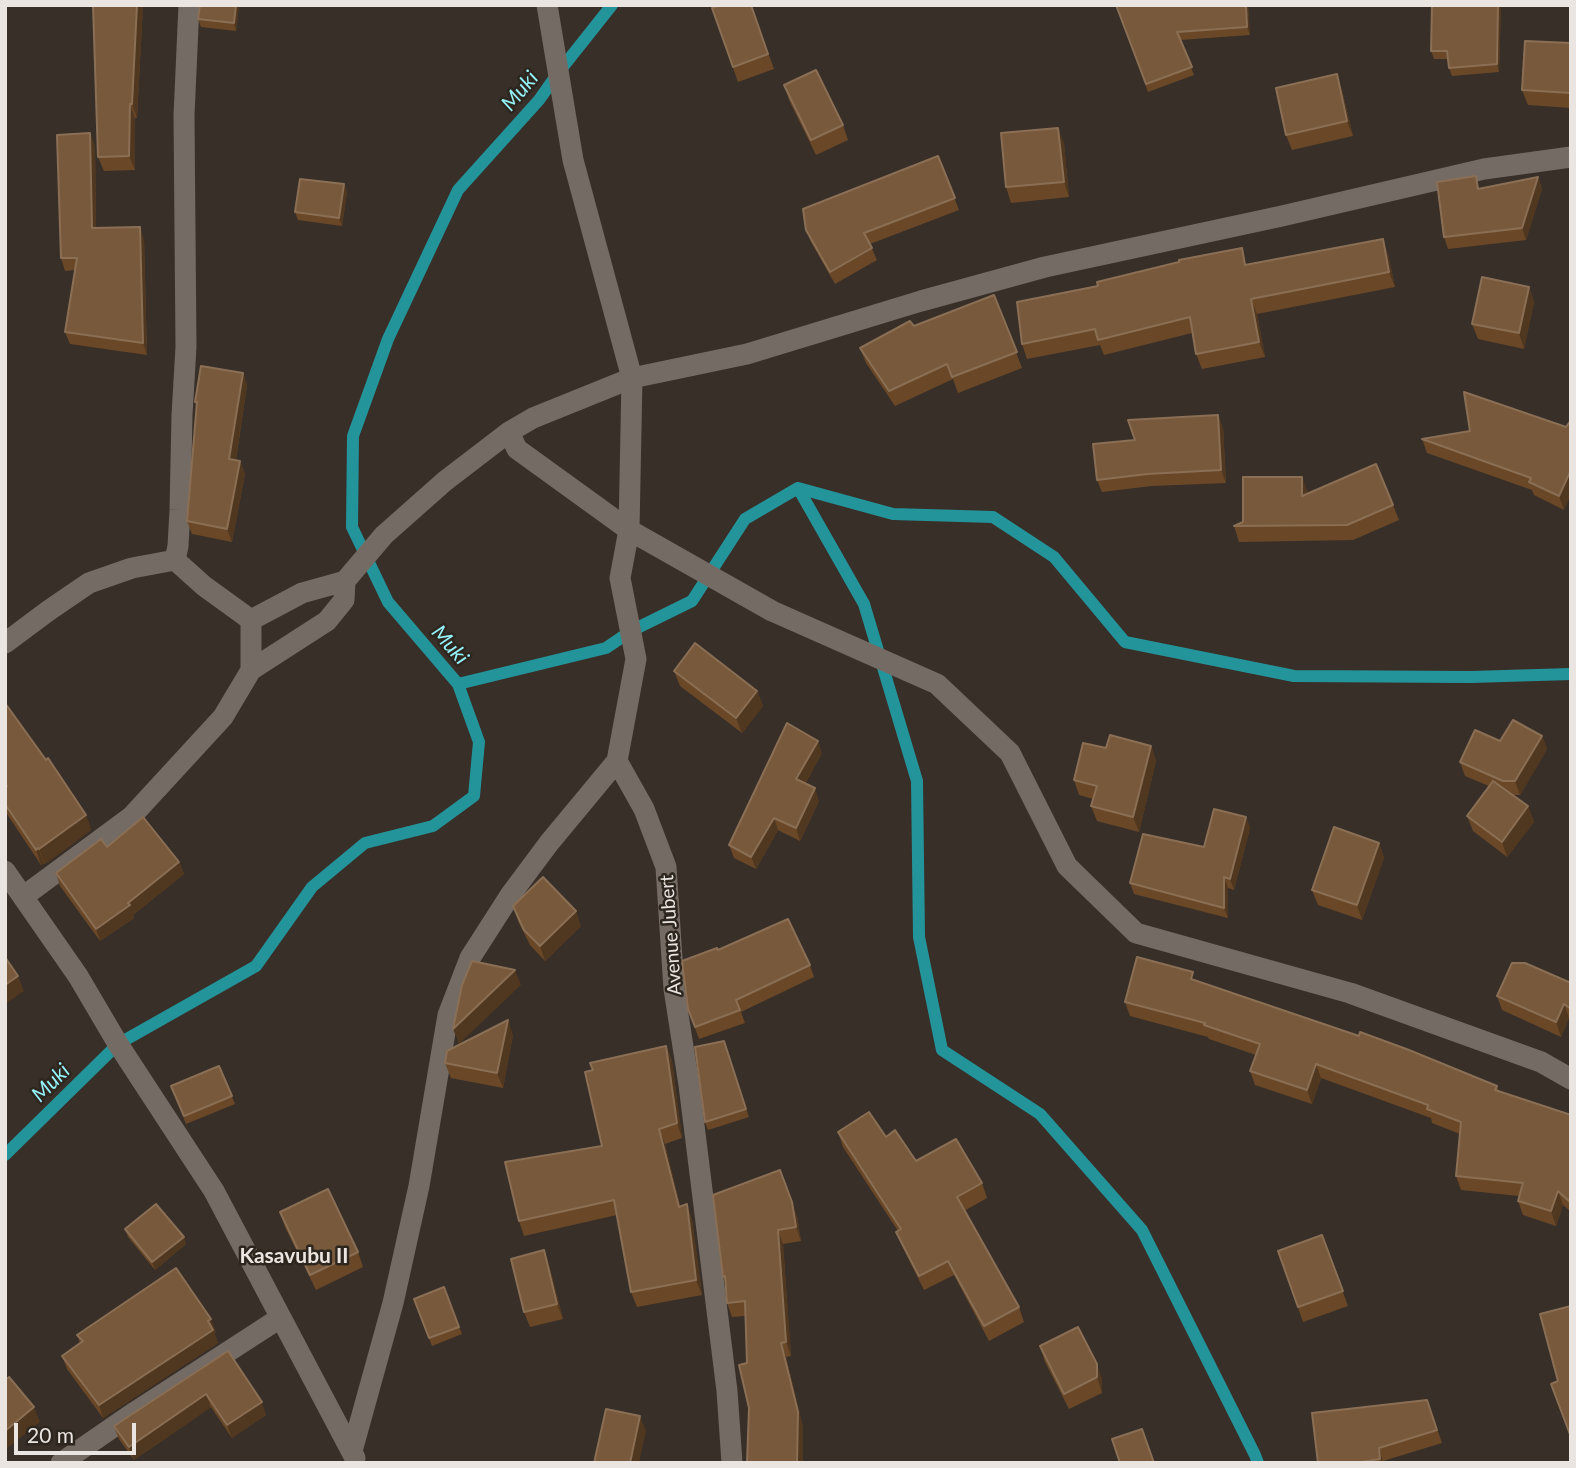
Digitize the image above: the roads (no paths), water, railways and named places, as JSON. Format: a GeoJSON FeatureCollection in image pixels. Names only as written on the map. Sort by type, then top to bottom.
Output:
{"type":"FeatureCollection","features":[{"type":"Feature","properties":{"kind":"street"},"geometry":{"type":"LineString","coordinates":[[175,560],[180,510],[186,347],[184,115],[189,5]]}},
{"type":"Feature","properties":{"kind":"street"},"geometry":{"type":"LineString","coordinates":[[354,1457],[419,1186],[448,1015],[470,958],[511,894],[617,761],[636,659],[620,578],[629,530],[632,378],[573,160],[547,5]]}},
{"type":"Feature","properties":{"kind":"street"},"geometry":{"type":"LineString","coordinates":[[251,620],[302,593],[345,581],[384,535],[445,481],[509,432],[533,418],[632,378],[747,354],[921,301],[1045,267],[1484,169],[1571,157]]}},
{"type":"Feature","properties":{"kind":"street"},"geometry":{"type":"LineString","coordinates":[[509,432],[517,449],[629,530],[772,611],[937,684],[1010,753],[1067,866],[1136,933],[1350,993],[1541,1062],[1571,1079]]}},
{"type":"Feature","properties":{"kind":"street"},"geometry":{"type":"LineString","coordinates":[[175,560],[204,586],[251,620]]}},
{"type":"Feature","properties":{"kind":"street"},"geometry":{"type":"LineString","coordinates":[[5,643],[89,583],[132,568],[175,560]]}},
{"type":"Feature","properties":{"kind":"street"},"geometry":{"type":"LineString","coordinates":[[24,896],[131,817],[223,717],[251,670],[327,621],[344,600],[345,581]]}},
{"type":"Feature","properties":{"kind":"street"},"geometry":{"type":"LineString","coordinates":[[251,620],[251,670]]}},
{"type":"Feature","properties":{"kind":"street","name":"Avenue Jubert"},"geometry":{"type":"LineString","coordinates":[[617,761],[644,809],[666,867],[674,989],[724,1365],[732,1463]]}},
{"type":"Feature","properties":{"kind":"street"},"geometry":{"type":"LineString","coordinates":[[5,871],[78,976],[118,1044],[214,1191],[354,1457]]}},
{"type":"Feature","properties":{"kind":"street"},"geometry":{"type":"LineString","coordinates":[[61,1463],[280,1318]]}},
{"type":"Feature","properties":{"kind":"waterway","name":"Muki"},"geometry":{"type":"LineString","coordinates":[[5,1155],[118,1044],[256,966],[312,887],[365,843],[433,826],[474,796],[479,742],[458,684],[388,602],[352,527],[353,436],[388,339],[458,190],[539,100],[612,5]]}},
{"type":"Feature","properties":{"kind":"waterway"},"geometry":{"type":"LineString","coordinates":[[798,488],[864,604],[917,781],[919,937],[942,1050],[1040,1114],[1142,1230],[1258,1463]]}},
{"type":"Feature","properties":{"kind":"waterway"},"geometry":{"type":"LineString","coordinates":[[458,684],[606,648],[631,631],[692,601],[745,519],[798,488],[893,514],[993,517],[1054,557],[1125,642],[1294,676],[1471,677],[1571,674]]}},
{"type":"Feature","properties":{"kind":"district","name":"Kasavubu II"},"geometry":{"type":"Point","coordinates":[294,1256]}}]}
